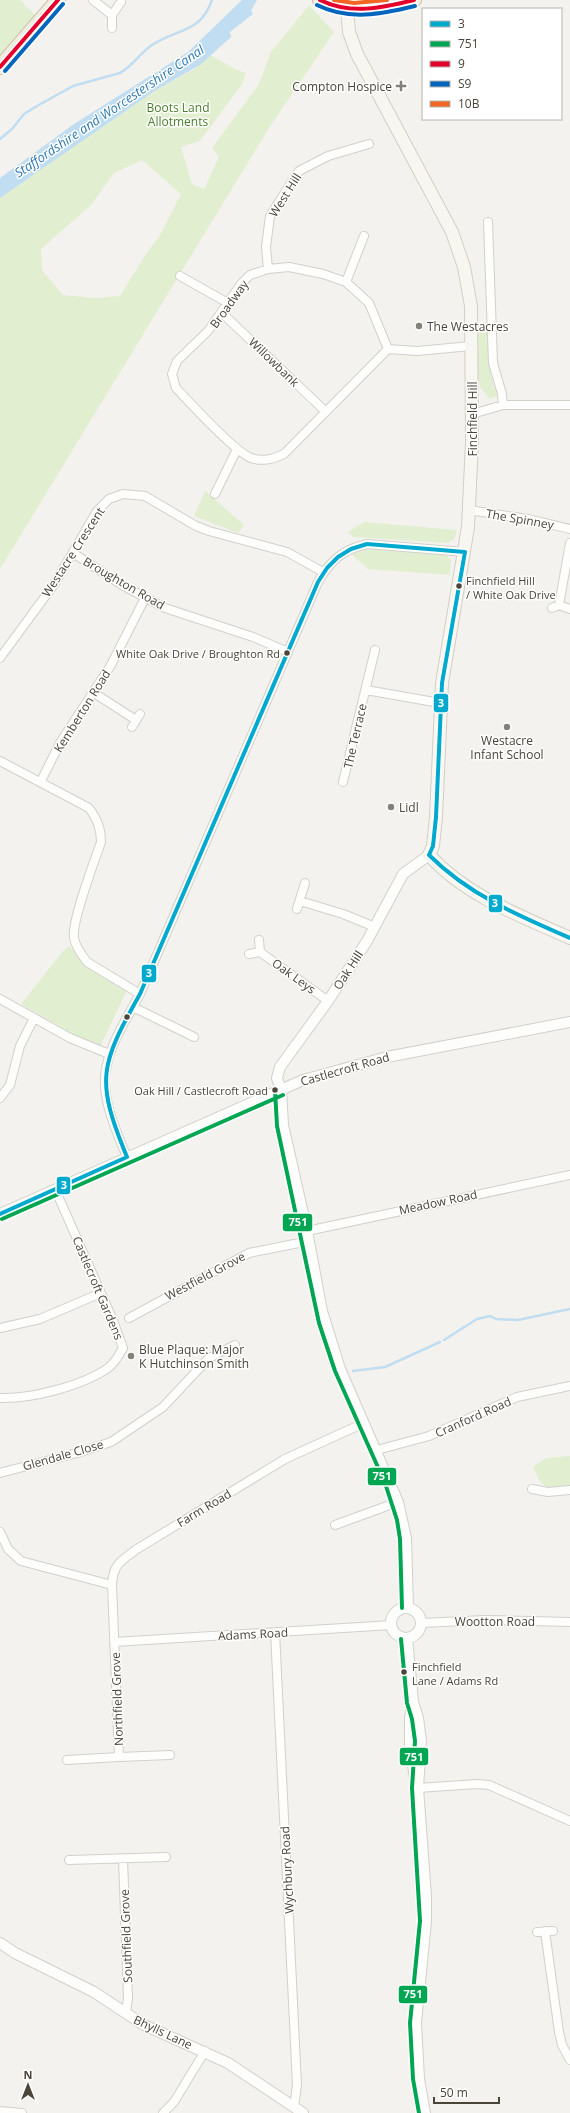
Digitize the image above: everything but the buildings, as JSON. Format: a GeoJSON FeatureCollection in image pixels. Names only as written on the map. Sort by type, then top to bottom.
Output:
{"type":"FeatureCollection","features":[{"type":"Feature","properties":{"kind":"highway"},"geometry":{"type":"LineString","coordinates":[[0,67],[58,0]]}},
{"type":"Feature","properties":{"kind":"highway"},"geometry":{"type":"LineString","coordinates":[[320,0],[333,6],[372,9],[414,0]]}},
{"type":"Feature","properties":{"kind":"main road","name":"Finchfield Hill"},"geometry":{"type":"LineString","coordinates":[[347,8],[349,32],[356,54],[429,186],[455,239],[464,267],[469,291],[472,414],[469,510],[465,552],[448,644],[440,703],[436,817],[433,846],[429,856]]}},
{"type":"Feature","properties":{"kind":"main road"},"geometry":{"type":"LineString","coordinates":[[429,856],[442,870],[466,887],[570,938]]}},
{"type":"Feature","properties":{"kind":"street"},"geometry":{"type":"LineString","coordinates":[[93,0],[112,15]]}},
{"type":"Feature","properties":{"kind":"street"},"geometry":{"type":"LineString","coordinates":[[112,28],[112,15],[121,2]]}},
{"type":"Feature","properties":{"kind":"street","name":"West Hill"},"geometry":{"type":"LineString","coordinates":[[268,269],[266,247],[270,216],[299,171],[328,156],[369,144]]}},
{"type":"Feature","properties":{"kind":"street","name":"Finchfield Hill"},"geometry":{"type":"LineString","coordinates":[[488,222],[493,363],[502,394],[503,405]]}},
{"type":"Feature","properties":{"kind":"street"},"geometry":{"type":"LineString","coordinates":[[346,282],[364,236]]}},
{"type":"Feature","properties":{"kind":"street","name":"Broadway"},"geometry":{"type":"LineString","coordinates":[[289,267],[323,274],[346,282],[369,303],[388,349],[284,454],[270,460],[250,458],[237,448],[176,388],[172,374],[177,361],[208,331],[241,284],[250,275],[268,269],[289,267]]}},
{"type":"Feature","properties":{"kind":"street"},"geometry":{"type":"LineString","coordinates":[[180,276],[228,303]]}},
{"type":"Feature","properties":{"kind":"street","name":"Willowbank"},"geometry":{"type":"LineString","coordinates":[[222,313],[326,412]]}},
{"type":"Feature","properties":{"kind":"street"},"geometry":{"type":"LineString","coordinates":[[388,349],[417,350],[471,346]]}},
{"type":"Feature","properties":{"kind":"street"},"geometry":{"type":"LineString","coordinates":[[472,414],[503,405],[570,405]]}},
{"type":"Feature","properties":{"kind":"street"},"geometry":{"type":"LineString","coordinates":[[214,494],[237,448]]}},
{"type":"Feature","properties":{"kind":"street","name":"Westacre Crescent"},"geometry":{"type":"LineString","coordinates":[[0,658],[55,583],[92,518],[109,499],[123,494],[139,494],[196,526],[209,531],[280,549],[324,572]]}},
{"type":"Feature","properties":{"kind":"street","name":"The Spinney"},"geometry":{"type":"LineString","coordinates":[[469,510],[528,519],[570,529]]}},
{"type":"Feature","properties":{"kind":"street"},"geometry":{"type":"LineString","coordinates":[[570,543],[556,607],[570,609]]}},
{"type":"Feature","properties":{"kind":"street"},"geometry":{"type":"LineString","coordinates":[[127,1157],[113,1125],[106,1095],[104,1075],[108,1054],[117,1034],[140,994],[324,572],[337,556],[355,547],[367,544],[465,552]]}},
{"type":"Feature","properties":{"kind":"street","name":"Broughton Road"},"geometry":{"type":"LineString","coordinates":[[73,553],[145,598],[186,616],[241,633],[288,652]]}},
{"type":"Feature","properties":{"kind":"street","name":"Kemberton Road"},"geometry":{"type":"LineString","coordinates":[[41,781],[60,743],[111,665],[145,598]]}},
{"type":"Feature","properties":{"kind":"street","name":"The Terrace"},"geometry":{"type":"LineString","coordinates":[[344,782],[375,650]]}},
{"type":"Feature","properties":{"kind":"street","name":"The Terrace"},"geometry":{"type":"LineString","coordinates":[[366,690],[440,703]]}},
{"type":"Feature","properties":{"kind":"street"},"geometry":{"type":"LineString","coordinates":[[94,693],[136,720]]}},
{"type":"Feature","properties":{"kind":"street"},"geometry":{"type":"LineString","coordinates":[[0,761],[41,781],[89,808],[97,820],[101,834],[101,842],[76,919],[73,937],[88,962],[140,994]]}},
{"type":"Feature","properties":{"kind":"street","name":"Oak Hill"},"geometry":{"type":"LineString","coordinates":[[408,1608],[406,1538],[398,1502],[377,1450],[340,1369],[328,1334],[320,1305],[308,1236],[283,1125],[281,1090],[277,1078],[280,1067],[328,1001],[375,927],[404,874],[429,856]]}},
{"type":"Feature","properties":{"kind":"street"},"geometry":{"type":"LineString","coordinates":[[305,883],[298,905],[343,914],[375,927]]}},
{"type":"Feature","properties":{"kind":"street","name":"Oak Leys"},"geometry":{"type":"LineString","coordinates":[[259,940],[260,952]]}},
{"type":"Feature","properties":{"kind":"street","name":"Oak Leys"},"geometry":{"type":"LineString","coordinates":[[249,954],[260,952],[328,1001]]}},
{"type":"Feature","properties":{"kind":"street"},"geometry":{"type":"LineString","coordinates":[[0,999],[70,1038],[108,1054]]}},
{"type":"Feature","properties":{"kind":"street"},"geometry":{"type":"LineString","coordinates":[[132,1007],[194,1037]]}},
{"type":"Feature","properties":{"kind":"street"},"geometry":{"type":"LineString","coordinates":[[0,1098],[10,1085],[20,1046],[34,1018]]}},
{"type":"Feature","properties":{"kind":"street","name":"Castlecroft Road"},"geometry":{"type":"LineString","coordinates":[[0,1214],[281,1090],[328,1072],[387,1056],[570,1022]]}},
{"type":"Feature","properties":{"kind":"street","name":"Meadow Road"},"geometry":{"type":"LineString","coordinates":[[308,1236],[570,1175]]}},
{"type":"Feature","properties":{"kind":"street","name":"Castlecroft Gardens"},"geometry":{"type":"LineString","coordinates":[[0,1398],[14,1398],[50,1392],[109,1367],[123,1348],[101,1293],[55,1189]]}},
{"type":"Feature","properties":{"kind":"street","name":"Westfield Grove"},"geometry":{"type":"LineString","coordinates":[[129,1318],[248,1253],[308,1236]]}},
{"type":"Feature","properties":{"kind":"street"},"geometry":{"type":"LineString","coordinates":[[0,1328],[40,1319],[101,1293]]}},
{"type":"Feature","properties":{"kind":"street","name":"Glendale Close"},"geometry":{"type":"LineString","coordinates":[[0,1472],[77,1453],[111,1442],[163,1407],[209,1358],[235,1345]]}},
{"type":"Feature","properties":{"kind":"street","name":"Cranford Road"},"geometry":{"type":"LineString","coordinates":[[377,1450],[429,1436],[518,1397],[570,1386]]}},
{"type":"Feature","properties":{"kind":"street","name":"Farm Road"},"geometry":{"type":"LineString","coordinates":[[114,1642],[112,1585],[113,1572],[117,1565],[137,1549],[285,1459],[364,1423]]}},
{"type":"Feature","properties":{"kind":"street"},"geometry":{"type":"LineString","coordinates":[[532,1489],[548,1492],[570,1490]]}},
{"type":"Feature","properties":{"kind":"street"},"geometry":{"type":"LineString","coordinates":[[335,1525],[398,1502]]}},
{"type":"Feature","properties":{"kind":"street"},"geometry":{"type":"LineString","coordinates":[[0,1532],[8,1549],[21,1561],[112,1585]]}},
{"type":"Feature","properties":{"kind":"street"},"geometry":{"type":"LineString","coordinates":[[408,1608],[417,1613],[421,1623],[417,1633],[408,1638],[400,1636],[395,1632],[392,1624],[396,1613],[401,1609],[408,1608]]}},
{"type":"Feature","properties":{"kind":"street","name":"Wootton Road"},"geometry":{"type":"LineString","coordinates":[[421,1623],[485,1620],[570,1622]]}},
{"type":"Feature","properties":{"kind":"street","name":"Adams Road"},"geometry":{"type":"LineString","coordinates":[[114,1642],[392,1624]]}},
{"type":"Feature","properties":{"kind":"street","name":"Wychbury Road"},"geometry":{"type":"LineString","coordinates":[[275,1632],[298,2110]]}},
{"type":"Feature","properties":{"kind":"street"},"geometry":{"type":"LineString","coordinates":[[408,1638],[413,1702],[418,1718],[421,1741],[418,1788],[426,1921],[416,2023],[419,2079],[425,2113]]}},
{"type":"Feature","properties":{"kind":"street","name":"Northfield Grove"},"geometry":{"type":"LineString","coordinates":[[114,1642],[119,1757]]}},
{"type":"Feature","properties":{"kind":"street","name":"Northfield Grove"},"geometry":{"type":"LineString","coordinates":[[67,1760],[170,1755]]}},
{"type":"Feature","properties":{"kind":"street"},"geometry":{"type":"LineString","coordinates":[[418,1788],[476,1784],[488,1785],[570,1821]]}},
{"type":"Feature","properties":{"kind":"street"},"geometry":{"type":"LineString","coordinates":[[70,1860],[166,1857]]}},
{"type":"Feature","properties":{"kind":"street","name":"Southfield Grove"},"geometry":{"type":"LineString","coordinates":[[123,1859],[128,1998],[126,2013]]}},
{"type":"Feature","properties":{"kind":"street"},"geometry":{"type":"LineString","coordinates":[[545,1931],[559,2032],[562,2045],[570,2060]]}},
{"type":"Feature","properties":{"kind":"street","name":"Bhylls Lane"},"geometry":{"type":"LineString","coordinates":[[0,1943],[94,1992],[144,2025],[205,2051],[228,2063],[298,2110]]}},
{"type":"Feature","properties":{"kind":"street"},"geometry":{"type":"LineString","coordinates":[[163,2113],[174,2102],[205,2051]]}},
{"type":"Feature","properties":{"kind":"street"},"geometry":{"type":"LineString","coordinates":[[0,2111],[22,2113]]}},
{"type":"Feature","properties":{"kind":"green space"},"geometry":{"type":"Polygon","coordinates":[[[0,0],[20,0],[38,18],[0,62],[0,0]]]}},
{"type":"Feature","properties":{"kind":"green space","name":"Boots Land Allotments"},"geometry":{"type":"Polygon","coordinates":[[[309,5],[334,32],[269,128],[0,569],[0,198],[156,90],[193,70],[210,55],[237,70],[246,73],[242,84],[200,141],[181,147],[192,184],[204,189],[219,157],[212,148],[259,84],[271,52],[309,5]],[[142,160],[114,173],[91,205],[41,249],[42,270],[63,295],[95,298],[120,296],[146,254],[160,235],[181,194],[142,160]]]}},
{"type":"Feature","properties":{"kind":"green space"},"geometry":{"type":"Polygon","coordinates":[[[476,324],[488,324],[491,376],[497,396],[490,399],[480,387],[476,369],[476,324]]]}},
{"type":"Feature","properties":{"kind":"green space"},"geometry":{"type":"Polygon","coordinates":[[[205,491],[244,525],[238,533],[194,516],[205,491]]]}},
{"type":"Feature","properties":{"kind":"green space"},"geometry":{"type":"Polygon","coordinates":[[[364,522],[457,530],[454,539],[448,543],[353,537],[348,532],[364,522]]]}},
{"type":"Feature","properties":{"kind":"green space"},"geometry":{"type":"Polygon","coordinates":[[[369,549],[446,555],[451,560],[450,575],[368,569],[350,553],[369,549]]]}},
{"type":"Feature","properties":{"kind":"green space"},"geometry":{"type":"Polygon","coordinates":[[[69,946],[82,960],[96,971],[127,990],[99,1049],[21,1004],[63,951],[69,946]]]}},
{"type":"Feature","properties":{"kind":"green space"},"geometry":{"type":"Polygon","coordinates":[[[570,1456],[570,1485],[550,1487],[543,1484],[533,1467],[546,1458],[570,1456]]]}},
{"type":"Feature","properties":{"kind":"water","name":"Staffordshire and Worcestershire Canal"},"geometry":{"type":"Polygon","coordinates":[[[242,0],[257,0],[251,11],[253,14],[230,32],[231,37],[200,65],[156,90],[0,198],[0,178],[74,124],[188,52],[242,0]]]}},
{"type":"Feature","properties":{"kind":"waterway"},"geometry":{"type":"LineString","coordinates":[[0,139],[12,129],[24,114],[37,106],[73,86],[120,73],[129,67],[152,45],[194,25],[207,11],[212,0]]}},
{"type":"Feature","properties":{"kind":"waterway"},"geometry":{"type":"LineString","coordinates":[[444,1340],[477,1319],[490,1316],[496,1319],[518,1320],[570,1309]]}},
{"type":"Feature","properties":{"kind":"waterway"},"geometry":{"type":"LineString","coordinates":[[353,1371],[385,1367],[440,1342]]}},
{"type":"Feature","properties":{"kind":"transit line","name":"9"},"geometry":{"type":"LineString","coordinates":[[0,67],[58,0]]}},
{"type":"Feature","properties":{"kind":"transit line","name":"9"},"geometry":{"type":"LineString","coordinates":[[320,0],[331,5],[354,9],[366,9],[414,0]]}},
{"type":"Feature","properties":{"kind":"transit line","name":"10B"},"geometry":{"type":"LineString","coordinates":[[334,0],[354,3],[387,0]]}},
{"type":"Feature","properties":{"kind":"transit line","name":"S9"},"geometry":{"type":"LineString","coordinates":[[5,71],[63,4]]}},
{"type":"Feature","properties":{"kind":"transit line","name":"S9"},"geometry":{"type":"LineString","coordinates":[[317,5],[329,10],[353,14],[378,13],[415,6]]}},
{"type":"Feature","properties":{"kind":"transit line","name":"3"},"geometry":{"type":"LineString","coordinates":[[127,1157],[110,1109],[106,1073],[110,1056],[127,1018],[140,994],[318,582],[327,568],[338,557],[351,549],[367,544],[465,552]]}},
{"type":"Feature","properties":{"kind":"transit line","name":"3"},"geometry":{"type":"LineString","coordinates":[[429,855],[433,846],[436,817],[442,683],[465,552]]}},
{"type":"Feature","properties":{"kind":"transit line","name":"3"},"geometry":{"type":"LineString","coordinates":[[429,855],[444,869],[478,893],[514,913],[570,938]]}},
{"type":"Feature","properties":{"kind":"transit line","name":"751"},"geometry":{"type":"LineString","coordinates":[[275,1090],[277,1126],[319,1323],[335,1371],[385,1483],[397,1520],[400,1539],[402,1608]]}},
{"type":"Feature","properties":{"kind":"transit line","name":"751"},"geometry":{"type":"LineString","coordinates":[[2,1219],[283,1095]]}},
{"type":"Feature","properties":{"kind":"transit line","name":"3"},"geometry":{"type":"LineString","coordinates":[[0,1214],[127,1157]]}},
{"type":"Feature","properties":{"kind":"transit line","name":"751"},"geometry":{"type":"LineString","coordinates":[[401,1639],[407,1703],[412,1719],[415,1741],[412,1788],[420,1921],[410,2023],[413,2079],[419,2113]]}},
{"type":"Feature","properties":{"kind":"place","name":"Compton Hospice"},"geometry":{"type":"Point","coordinates":[401,86]}},
{"type":"Feature","properties":{"kind":"place","name":"The Westacres"},"geometry":{"type":"Point","coordinates":[419,326]}},
{"type":"Feature","properties":{"kind":"place","name":"Finchfield Hill / White Oak Drive"},"geometry":{"type":"Point","coordinates":[459,586]}},
{"type":"Feature","properties":{"kind":"place","name":"White Oak Drive / Broughton Rd"},"geometry":{"type":"Point","coordinates":[287,653]}},
{"type":"Feature","properties":{"kind":"place","name":"Westacre Infant School"},"geometry":{"type":"Point","coordinates":[507,727]}},
{"type":"Feature","properties":{"kind":"place","name":"Lidl"},"geometry":{"type":"Point","coordinates":[391,807]}},
{"type":"Feature","properties":{"kind":"place","name":"Oak Hill / Castlecroft Road"},"geometry":{"type":"Point","coordinates":[275,1090]}},
{"type":"Feature","properties":{"kind":"place","name":"Blue Plaque: Major K Hutchinson Smith"},"geometry":{"type":"Point","coordinates":[131,1356]}},
{"type":"Feature","properties":{"kind":"place","name":"Finchfield Lane / Adams Rd"},"geometry":{"type":"Point","coordinates":[404,1672]}}]}
